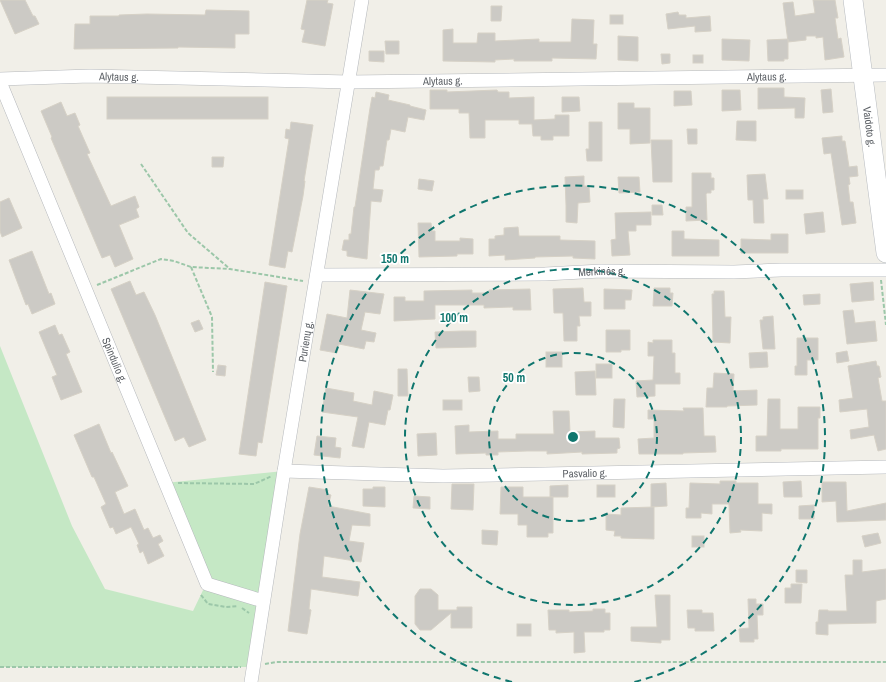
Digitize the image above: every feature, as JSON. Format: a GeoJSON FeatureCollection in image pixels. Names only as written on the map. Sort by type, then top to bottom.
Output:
{"type":"FeatureCollection","features":[{"type":"Feature","properties":{"kind":"main road","name":"Vaidoto g."},"geometry":{"type":"LineString","coordinates":[[853,0],[886,253]]}},
{"type":"Feature","properties":{"kind":"street","name":"Purienų g."},"geometry":{"type":"LineString","coordinates":[[251,682],[252,667],[362,0]]}},
{"type":"Feature","properties":{"kind":"street","name":"Alytaus g."},"geometry":{"type":"LineString","coordinates":[[0,79],[90,76],[349,82],[886,75]]}},
{"type":"Feature","properties":{"kind":"street","name":"Spindulio g."},"geometry":{"type":"LineString","coordinates":[[0,82],[206,584],[263,601]]}},
{"type":"Feature","properties":{"kind":"street","name":"Merkinės g."},"geometry":{"type":"LineString","coordinates":[[316,279],[537,274],[601,271],[734,272],[782,270],[886,270]]}},
{"type":"Feature","properties":{"kind":"street","name":"Pasvalio g."},"geometry":{"type":"LineString","coordinates":[[284,471],[443,476],[886,467]]}},
{"type":"Feature","properties":{"kind":"path"},"geometry":{"type":"LineString","coordinates":[[141,164],[188,233],[230,269]]}},
{"type":"Feature","properties":{"kind":"path"},"geometry":{"type":"LineString","coordinates":[[85,290],[161,259],[174,261],[191,267],[230,269],[316,279]]}},
{"type":"Feature","properties":{"kind":"path"},"geometry":{"type":"LineString","coordinates":[[191,267],[212,317],[213,372]]}},
{"type":"Feature","properties":{"kind":"path"},"geometry":{"type":"LineString","coordinates":[[165,483],[254,484],[284,471]]}},
{"type":"Feature","properties":{"kind":"path"},"geometry":{"type":"LineString","coordinates":[[0,667],[252,667],[276,662],[886,662]]}},
{"type":"Feature","properties":{"kind":"green space"},"geometry":{"type":"Polygon","coordinates":[[[0,346],[72,526],[105,589],[193,611],[206,584],[165,483],[284,471],[252,667],[0,667],[0,346]]]}},
{"type":"Feature","properties":{"kind":"building"},"geometry":{"type":"Polygon","coordinates":[[[0,0],[25,0],[39,24],[15,34],[0,0]]]}},
{"type":"Feature","properties":{"kind":"building"},"geometry":{"type":"Polygon","coordinates":[[[307,0],[328,0],[327,3],[333,4],[325,46],[302,42],[305,30],[301,29],[307,0]]]}},
{"type":"Feature","properties":{"kind":"building"},"geometry":{"type":"Polygon","coordinates":[[[813,0],[835,0],[838,18],[835,18],[838,39],[841,38],[844,57],[825,60],[823,37],[816,38],[816,36],[806,36],[806,40],[788,42],[783,3],[793,2],[795,16],[815,13],[813,0]]]}},
{"type":"Feature","properties":{"kind":"building"},"geometry":{"type":"Polygon","coordinates":[[[491,6],[502,6],[501,21],[491,21],[491,6]]]}},
{"type":"Feature","properties":{"kind":"building"},"geometry":{"type":"Polygon","coordinates":[[[206,10],[249,11],[249,34],[235,34],[235,48],[178,47],[74,49],[75,24],[90,24],[90,16],[147,14],[205,15],[206,10]]]}},
{"type":"Feature","properties":{"kind":"building"},"geometry":{"type":"Polygon","coordinates":[[[678,12],[679,15],[686,15],[686,18],[710,16],[711,31],[695,32],[695,26],[668,29],[666,14],[678,12]]]}},
{"type":"Feature","properties":{"kind":"building"},"geometry":{"type":"Polygon","coordinates":[[[610,15],[623,15],[623,24],[610,24],[610,15]]]}},
{"type":"Feature","properties":{"kind":"building"},"geometry":{"type":"Polygon","coordinates":[[[572,19],[594,20],[593,44],[597,44],[596,59],[552,58],[552,61],[514,61],[514,59],[495,60],[495,62],[443,61],[443,30],[453,29],[453,43],[477,43],[478,33],[495,33],[495,41],[539,39],[539,42],[571,42],[572,19]]]}},
{"type":"Feature","properties":{"kind":"building"},"geometry":{"type":"Polygon","coordinates":[[[618,36],[638,37],[638,61],[618,60],[618,36]]]}},
{"type":"Feature","properties":{"kind":"building"},"geometry":{"type":"Polygon","coordinates":[[[722,39],[750,40],[749,61],[722,60],[722,39]]]}},
{"type":"Feature","properties":{"kind":"building"},"geometry":{"type":"Polygon","coordinates":[[[788,39],[788,59],[784,59],[784,61],[768,61],[767,40],[788,39]]]}},
{"type":"Feature","properties":{"kind":"building"},"geometry":{"type":"Polygon","coordinates":[[[385,41],[399,41],[399,54],[386,54],[385,41]]]}},
{"type":"Feature","properties":{"kind":"building"},"geometry":{"type":"Polygon","coordinates":[[[369,51],[384,51],[384,62],[369,61],[369,51]]]}},
{"type":"Feature","properties":{"kind":"building"},"geometry":{"type":"Polygon","coordinates":[[[661,54],[670,54],[670,63],[662,64],[661,54]]]}},
{"type":"Feature","properties":{"kind":"building"},"geometry":{"type":"Polygon","coordinates":[[[693,55],[703,55],[703,63],[693,63],[693,55]]]}},
{"type":"Feature","properties":{"kind":"building"},"geometry":{"type":"Polygon","coordinates":[[[758,88],[784,88],[784,97],[805,98],[804,118],[795,118],[795,108],[758,109],[758,88]]]}},
{"type":"Feature","properties":{"kind":"building"},"geometry":{"type":"Polygon","coordinates":[[[831,89],[833,112],[823,113],[821,90],[831,89]]]}},
{"type":"Feature","properties":{"kind":"building"},"geometry":{"type":"Polygon","coordinates":[[[430,90],[447,90],[447,92],[497,90],[498,92],[509,92],[509,98],[534,97],[534,120],[555,119],[555,115],[569,115],[569,136],[553,136],[553,140],[541,140],[541,136],[533,136],[532,124],[519,124],[519,120],[485,120],[485,138],[470,138],[469,113],[459,113],[459,109],[430,109],[430,90]]]}},
{"type":"Feature","properties":{"kind":"building"},"geometry":{"type":"Polygon","coordinates":[[[722,90],[740,90],[741,110],[722,111],[722,90]]]}},
{"type":"Feature","properties":{"kind":"building"},"geometry":{"type":"Polygon","coordinates":[[[674,91],[691,91],[692,105],[674,106],[674,91]]]}},
{"type":"Feature","properties":{"kind":"building"},"geometry":{"type":"Polygon","coordinates":[[[376,92],[389,95],[388,100],[426,110],[424,120],[408,117],[405,132],[391,129],[389,140],[387,140],[383,166],[380,166],[379,170],[375,170],[373,189],[383,190],[381,202],[371,201],[367,259],[347,256],[347,251],[342,250],[344,240],[349,240],[349,234],[351,234],[370,108],[372,97],[375,98],[376,92]]]}},
{"type":"Feature","properties":{"kind":"building"},"geometry":{"type":"Polygon","coordinates":[[[107,97],[268,97],[268,119],[107,119],[107,97]]]}},
{"type":"Feature","properties":{"kind":"building"},"geometry":{"type":"Polygon","coordinates":[[[562,97],[579,97],[580,111],[562,112],[562,97]]]}},
{"type":"Feature","properties":{"kind":"building"},"geometry":{"type":"Polygon","coordinates":[[[61,102],[67,116],[75,113],[80,125],[78,126],[90,153],[87,154],[111,206],[135,196],[139,207],[136,209],[139,217],[119,225],[133,259],[115,267],[110,255],[102,258],[41,111],[61,102]]]}},
{"type":"Feature","properties":{"kind":"building"},"geometry":{"type":"Polygon","coordinates":[[[618,103],[634,103],[634,108],[650,108],[650,143],[630,144],[630,129],[618,129],[618,103]]]}},
{"type":"Feature","properties":{"kind":"building"},"geometry":{"type":"Polygon","coordinates":[[[737,121],[756,121],[756,141],[736,140],[737,121]]]}},
{"type":"Feature","properties":{"kind":"building"},"geometry":{"type":"Polygon","coordinates":[[[291,122],[313,125],[303,196],[292,252],[288,251],[285,268],[269,265],[289,139],[285,138],[286,129],[290,130],[291,122]]]}},
{"type":"Feature","properties":{"kind":"building"},"geometry":{"type":"Polygon","coordinates":[[[589,122],[602,122],[602,161],[587,161],[586,149],[589,149],[589,122]]]}},
{"type":"Feature","properties":{"kind":"building"},"geometry":{"type":"Polygon","coordinates":[[[687,129],[697,129],[697,144],[688,144],[687,129]]]}},
{"type":"Feature","properties":{"kind":"building"},"geometry":{"type":"Polygon","coordinates":[[[842,136],[842,141],[845,141],[849,167],[857,166],[858,176],[849,177],[850,184],[848,185],[850,202],[853,202],[856,223],[842,225],[831,153],[824,154],[822,138],[842,136]]]}},
{"type":"Feature","properties":{"kind":"building"},"geometry":{"type":"Polygon","coordinates":[[[651,140],[672,140],[672,182],[653,182],[651,140]]]}},
{"type":"Feature","properties":{"kind":"building"},"geometry":{"type":"Polygon","coordinates":[[[212,157],[224,157],[223,167],[212,167],[212,157]]]}},
{"type":"Feature","properties":{"kind":"building"},"geometry":{"type":"Polygon","coordinates":[[[692,173],[711,173],[711,178],[714,178],[714,190],[711,190],[711,193],[706,194],[707,220],[686,221],[686,207],[692,207],[692,173]]]}},
{"type":"Feature","properties":{"kind":"building"},"geometry":{"type":"Polygon","coordinates":[[[765,174],[768,199],[763,199],[764,223],[754,223],[753,200],[748,200],[747,175],[765,174]]]}},
{"type":"Feature","properties":{"kind":"building"},"geometry":{"type":"Polygon","coordinates":[[[584,176],[584,186],[589,186],[590,202],[578,203],[577,223],[566,222],[565,177],[584,176]]]}},
{"type":"Feature","properties":{"kind":"building"},"geometry":{"type":"Polygon","coordinates":[[[618,177],[639,177],[640,192],[619,193],[618,177]]]}},
{"type":"Feature","properties":{"kind":"building"},"geometry":{"type":"Polygon","coordinates":[[[419,179],[434,181],[432,191],[418,189],[419,179]]]}},
{"type":"Feature","properties":{"kind":"building"},"geometry":{"type":"Polygon","coordinates":[[[786,190],[803,190],[803,199],[786,199],[786,190]]]}},
{"type":"Feature","properties":{"kind":"building"},"geometry":{"type":"Polygon","coordinates":[[[9,198],[22,228],[2,237],[0,231],[0,202],[9,198]]]}},
{"type":"Feature","properties":{"kind":"building"},"geometry":{"type":"Polygon","coordinates":[[[652,205],[662,205],[663,215],[652,215],[652,205]]]}},
{"type":"Feature","properties":{"kind":"building"},"geometry":{"type":"Polygon","coordinates":[[[651,212],[651,225],[636,225],[636,231],[628,231],[630,255],[612,256],[611,240],[616,239],[615,213],[651,212]]]}},
{"type":"Feature","properties":{"kind":"building"},"geometry":{"type":"Polygon","coordinates":[[[823,212],[825,232],[806,234],[804,214],[823,212]]]}},
{"type":"Feature","properties":{"kind":"building"},"geometry":{"type":"Polygon","coordinates":[[[418,223],[431,223],[432,231],[435,231],[435,241],[460,241],[460,238],[473,239],[473,254],[419,257],[418,223]]]}},
{"type":"Feature","properties":{"kind":"building"},"geometry":{"type":"Polygon","coordinates":[[[518,227],[519,236],[560,236],[560,240],[595,241],[595,259],[573,258],[573,256],[535,257],[505,260],[505,255],[489,256],[489,239],[495,239],[495,236],[504,235],[504,228],[518,227]]]}},
{"type":"Feature","properties":{"kind":"building"},"geometry":{"type":"Polygon","coordinates":[[[672,231],[684,231],[684,239],[719,240],[719,256],[672,256],[672,231]]]}},
{"type":"Feature","properties":{"kind":"building"},"geometry":{"type":"Polygon","coordinates":[[[771,234],[788,234],[788,253],[741,253],[741,239],[771,240],[771,234]]]}},
{"type":"Feature","properties":{"kind":"building"},"geometry":{"type":"Polygon","coordinates":[[[32,251],[49,294],[51,293],[55,304],[32,314],[28,304],[26,305],[9,260],[32,251]]]}},
{"type":"Feature","properties":{"kind":"building"},"geometry":{"type":"Polygon","coordinates":[[[130,281],[136,295],[144,292],[155,315],[206,440],[189,447],[184,437],[175,441],[111,289],[130,281]]]}},
{"type":"Feature","properties":{"kind":"building"},"geometry":{"type":"Polygon","coordinates":[[[265,282],[287,286],[262,443],[258,442],[256,456],[239,454],[265,282]]]}},
{"type":"Feature","properties":{"kind":"building"},"geometry":{"type":"Polygon","coordinates":[[[873,282],[874,300],[852,302],[850,284],[873,282]]]}},
{"type":"Feature","properties":{"kind":"building"},"geometry":{"type":"Polygon","coordinates":[[[583,288],[584,302],[591,302],[591,316],[579,316],[580,326],[577,326],[577,341],[564,341],[563,313],[554,313],[553,289],[583,288]]]}},
{"type":"Feature","properties":{"kind":"building"},"geometry":{"type":"Polygon","coordinates":[[[654,288],[670,288],[670,293],[673,293],[672,306],[653,306],[654,288]]]}},
{"type":"Feature","properties":{"kind":"building"},"geometry":{"type":"Polygon","coordinates":[[[530,289],[531,310],[513,310],[513,307],[484,308],[484,305],[435,305],[435,319],[394,321],[394,297],[405,297],[405,301],[424,301],[424,291],[472,290],[472,293],[489,293],[489,290],[530,289]]]}},
{"type":"Feature","properties":{"kind":"building"},"geometry":{"type":"Polygon","coordinates":[[[604,289],[632,290],[631,300],[625,300],[625,309],[604,309],[604,289]]]}},
{"type":"Feature","properties":{"kind":"building"},"geometry":{"type":"Polygon","coordinates":[[[350,290],[384,294],[380,314],[365,312],[361,330],[376,333],[374,342],[366,341],[364,349],[339,344],[337,353],[320,350],[327,314],[347,318],[350,290]]]}},
{"type":"Feature","properties":{"kind":"building"},"geometry":{"type":"Polygon","coordinates":[[[714,291],[724,291],[725,317],[731,317],[730,343],[713,342],[712,294],[714,294],[714,291]]]}},
{"type":"Feature","properties":{"kind":"building"},"geometry":{"type":"Polygon","coordinates":[[[820,294],[820,304],[804,305],[803,295],[820,294]]]}},
{"type":"Feature","properties":{"kind":"building"},"geometry":{"type":"Polygon","coordinates":[[[853,310],[855,323],[875,321],[877,341],[847,344],[843,311],[853,310]]]}},
{"type":"Feature","properties":{"kind":"building"},"geometry":{"type":"Polygon","coordinates":[[[773,316],[775,349],[763,349],[760,320],[763,320],[763,317],[773,316]]]}},
{"type":"Feature","properties":{"kind":"building"},"geometry":{"type":"Polygon","coordinates":[[[199,320],[203,329],[195,332],[191,323],[199,320]]]}},
{"type":"Feature","properties":{"kind":"building"},"geometry":{"type":"Polygon","coordinates":[[[55,325],[59,335],[62,334],[70,352],[66,354],[82,392],[61,400],[52,377],[57,375],[39,332],[55,325]]]}},
{"type":"Feature","properties":{"kind":"building"},"geometry":{"type":"Polygon","coordinates":[[[606,330],[630,330],[630,350],[621,350],[621,352],[606,352],[606,330]]]}},
{"type":"Feature","properties":{"kind":"building"},"geometry":{"type":"Polygon","coordinates":[[[476,331],[476,347],[436,348],[435,332],[476,331]]]}},
{"type":"Feature","properties":{"kind":"building"},"geometry":{"type":"Polygon","coordinates":[[[797,338],[818,338],[818,360],[807,360],[807,375],[795,375],[795,366],[797,366],[797,338]]]}},
{"type":"Feature","properties":{"kind":"building"},"geometry":{"type":"Polygon","coordinates":[[[653,340],[672,340],[672,353],[675,353],[675,373],[680,373],[680,384],[655,384],[655,396],[637,397],[636,381],[653,380],[654,356],[648,356],[648,342],[653,343],[653,340]]]}},
{"type":"Feature","properties":{"kind":"building"},"geometry":{"type":"Polygon","coordinates":[[[847,351],[849,361],[837,363],[836,353],[847,351]]]}},
{"type":"Feature","properties":{"kind":"building"},"geometry":{"type":"Polygon","coordinates":[[[546,352],[562,352],[562,367],[546,367],[546,352]]]}},
{"type":"Feature","properties":{"kind":"building"},"geometry":{"type":"Polygon","coordinates":[[[767,352],[768,367],[750,368],[749,353],[767,352]]]}},
{"type":"Feature","properties":{"kind":"building"},"geometry":{"type":"Polygon","coordinates":[[[876,361],[877,366],[879,366],[881,377],[878,378],[882,401],[886,401],[886,449],[878,451],[874,435],[851,439],[850,430],[869,427],[867,409],[840,412],[839,400],[853,398],[848,366],[876,361]]]}},
{"type":"Feature","properties":{"kind":"building"},"geometry":{"type":"Polygon","coordinates":[[[596,364],[612,364],[612,378],[596,378],[596,364]]]}},
{"type":"Feature","properties":{"kind":"building"},"geometry":{"type":"Polygon","coordinates":[[[218,365],[226,366],[225,376],[216,375],[218,365]]]}},
{"type":"Feature","properties":{"kind":"building"},"geometry":{"type":"Polygon","coordinates":[[[398,369],[407,369],[408,396],[398,396],[398,369]]]}},
{"type":"Feature","properties":{"kind":"building"},"geometry":{"type":"Polygon","coordinates":[[[595,371],[596,395],[576,395],[575,372],[595,371]]]}},
{"type":"Feature","properties":{"kind":"building"},"geometry":{"type":"Polygon","coordinates":[[[714,373],[734,374],[733,391],[757,390],[757,405],[706,407],[707,388],[713,388],[714,373]]]}},
{"type":"Feature","properties":{"kind":"building"},"geometry":{"type":"Polygon","coordinates":[[[468,377],[479,377],[480,391],[469,392],[468,377]]]}},
{"type":"Feature","properties":{"kind":"building"},"geometry":{"type":"Polygon","coordinates":[[[326,388],[354,393],[353,401],[372,405],[374,391],[393,395],[385,425],[369,422],[364,448],[352,446],[358,417],[322,412],[326,388]]]}},
{"type":"Feature","properties":{"kind":"building"},"geometry":{"type":"Polygon","coordinates":[[[614,399],[625,399],[624,428],[613,427],[614,399]]]}},
{"type":"Feature","properties":{"kind":"building"},"geometry":{"type":"Polygon","coordinates":[[[768,399],[780,399],[780,429],[798,429],[798,407],[820,407],[820,418],[818,418],[818,449],[756,451],[756,436],[767,436],[768,399]]]}},
{"type":"Feature","properties":{"kind":"building"},"geometry":{"type":"Polygon","coordinates":[[[443,400],[462,400],[462,410],[443,410],[443,400]]]}},
{"type":"Feature","properties":{"kind":"building"},"geometry":{"type":"Polygon","coordinates":[[[683,408],[703,408],[704,436],[715,436],[716,452],[639,454],[638,439],[654,438],[654,419],[648,419],[648,410],[684,411],[683,408]]]}},
{"type":"Feature","properties":{"kind":"building"},"geometry":{"type":"Polygon","coordinates":[[[553,411],[569,411],[570,432],[595,431],[595,438],[619,438],[620,448],[617,449],[617,453],[582,454],[582,452],[547,454],[547,451],[527,451],[498,452],[498,455],[486,455],[486,453],[456,454],[455,426],[469,425],[469,432],[498,431],[498,439],[516,439],[516,434],[554,434],[553,411]]]}},
{"type":"Feature","properties":{"kind":"building"},"geometry":{"type":"Polygon","coordinates":[[[99,424],[111,453],[112,452],[128,486],[115,492],[124,514],[135,509],[144,530],[148,528],[153,538],[160,535],[163,541],[158,544],[164,556],[148,564],[143,551],[140,553],[137,545],[139,544],[131,527],[116,534],[113,527],[110,528],[101,507],[106,504],[94,477],[92,477],[74,435],[99,424]]]}},
{"type":"Feature","properties":{"kind":"building"},"geometry":{"type":"Polygon","coordinates":[[[436,433],[437,455],[418,456],[417,434],[436,433]]]}},
{"type":"Feature","properties":{"kind":"building"},"geometry":{"type":"Polygon","coordinates":[[[317,436],[336,438],[335,447],[341,448],[340,458],[314,455],[317,436]]]}},
{"type":"Feature","properties":{"kind":"building"},"geometry":{"type":"Polygon","coordinates":[[[720,481],[758,483],[758,504],[772,504],[772,514],[762,513],[762,531],[740,530],[741,532],[730,533],[729,504],[712,504],[712,514],[701,513],[701,518],[686,518],[686,508],[689,508],[690,483],[720,484],[720,481]]]}},
{"type":"Feature","properties":{"kind":"building"},"geometry":{"type":"Polygon","coordinates":[[[801,481],[802,497],[784,497],[783,482],[801,481]]]}},
{"type":"Feature","properties":{"kind":"building"},"geometry":{"type":"Polygon","coordinates":[[[822,482],[846,482],[847,511],[886,503],[886,520],[837,522],[836,501],[822,502],[822,482]]]}},
{"type":"Feature","properties":{"kind":"building"},"geometry":{"type":"Polygon","coordinates":[[[666,483],[667,506],[651,507],[651,484],[666,483]]]}},
{"type":"Feature","properties":{"kind":"building"},"geometry":{"type":"Polygon","coordinates":[[[452,484],[474,484],[473,510],[451,509],[452,484]]]}},
{"type":"Feature","properties":{"kind":"building"},"geometry":{"type":"Polygon","coordinates":[[[568,485],[568,497],[550,497],[550,486],[568,485]]]}},
{"type":"Feature","properties":{"kind":"building"},"geometry":{"type":"Polygon","coordinates":[[[597,485],[615,485],[615,497],[597,497],[597,485]]]}},
{"type":"Feature","properties":{"kind":"building"},"geometry":{"type":"Polygon","coordinates":[[[309,487],[328,490],[327,494],[331,495],[328,506],[370,514],[370,526],[352,525],[349,541],[364,543],[361,562],[324,556],[322,577],[360,582],[358,596],[311,589],[309,609],[311,610],[307,634],[288,631],[300,534],[309,487]]]}},
{"type":"Feature","properties":{"kind":"building"},"geometry":{"type":"Polygon","coordinates":[[[373,487],[385,487],[385,507],[363,506],[363,489],[373,489],[373,487]]]}},
{"type":"Feature","properties":{"kind":"building"},"geometry":{"type":"Polygon","coordinates":[[[501,487],[523,487],[523,497],[553,497],[553,533],[548,533],[548,537],[527,537],[527,525],[518,525],[518,514],[500,514],[501,487]]]}},
{"type":"Feature","properties":{"kind":"building"},"geometry":{"type":"Polygon","coordinates":[[[414,496],[430,497],[430,509],[413,508],[414,496]]]}},
{"type":"Feature","properties":{"kind":"building"},"geometry":{"type":"Polygon","coordinates":[[[814,505],[814,519],[799,519],[799,506],[814,505]]]}},
{"type":"Feature","properties":{"kind":"building"},"geometry":{"type":"Polygon","coordinates":[[[654,507],[654,539],[621,538],[621,536],[614,536],[615,531],[606,530],[606,514],[621,515],[621,508],[654,507]]]}},
{"type":"Feature","properties":{"kind":"building"},"geometry":{"type":"Polygon","coordinates":[[[482,530],[498,531],[497,545],[482,544],[482,530]]]}},
{"type":"Feature","properties":{"kind":"building"},"geometry":{"type":"Polygon","coordinates":[[[878,533],[881,543],[865,547],[862,536],[878,533]]]}},
{"type":"Feature","properties":{"kind":"building"},"geometry":{"type":"Polygon","coordinates":[[[692,536],[704,536],[704,547],[692,547],[692,536]]]}},
{"type":"Feature","properties":{"kind":"building"},"geometry":{"type":"Polygon","coordinates":[[[853,560],[862,560],[862,572],[886,569],[886,599],[876,601],[876,623],[828,624],[828,635],[816,634],[816,622],[818,622],[819,610],[847,611],[845,575],[853,575],[853,560]]]}},
{"type":"Feature","properties":{"kind":"building"},"geometry":{"type":"Polygon","coordinates":[[[796,570],[807,570],[807,583],[796,582],[796,570]]]}},
{"type":"Feature","properties":{"kind":"building"},"geometry":{"type":"Polygon","coordinates":[[[791,584],[802,584],[801,603],[785,603],[785,588],[791,588],[791,584]]]}},
{"type":"Feature","properties":{"kind":"building"},"geometry":{"type":"Polygon","coordinates":[[[420,589],[431,589],[438,595],[438,610],[457,610],[457,607],[472,607],[472,628],[451,628],[451,613],[431,630],[420,630],[415,624],[415,596],[420,589]]]}},
{"type":"Feature","properties":{"kind":"building"},"geometry":{"type":"Polygon","coordinates":[[[655,595],[670,595],[670,640],[661,640],[661,643],[631,641],[631,627],[657,627],[655,595]]]}},
{"type":"Feature","properties":{"kind":"building"},"geometry":{"type":"Polygon","coordinates":[[[748,599],[756,599],[756,604],[763,604],[763,615],[757,615],[758,639],[754,639],[754,642],[740,642],[739,629],[749,628],[748,599]]]}},
{"type":"Feature","properties":{"kind":"building"},"geometry":{"type":"Polygon","coordinates":[[[593,609],[605,609],[605,613],[610,613],[610,630],[604,630],[604,632],[584,632],[585,652],[574,653],[574,632],[556,633],[556,630],[549,630],[548,610],[569,610],[569,612],[593,611],[593,609]]]}},
{"type":"Feature","properties":{"kind":"building"},"geometry":{"type":"Polygon","coordinates":[[[687,610],[702,610],[702,613],[713,613],[714,631],[695,631],[695,628],[688,628],[687,610]]]}},
{"type":"Feature","properties":{"kind":"building"},"geometry":{"type":"Polygon","coordinates":[[[517,624],[531,624],[531,636],[517,636],[517,624]]]}}]}
